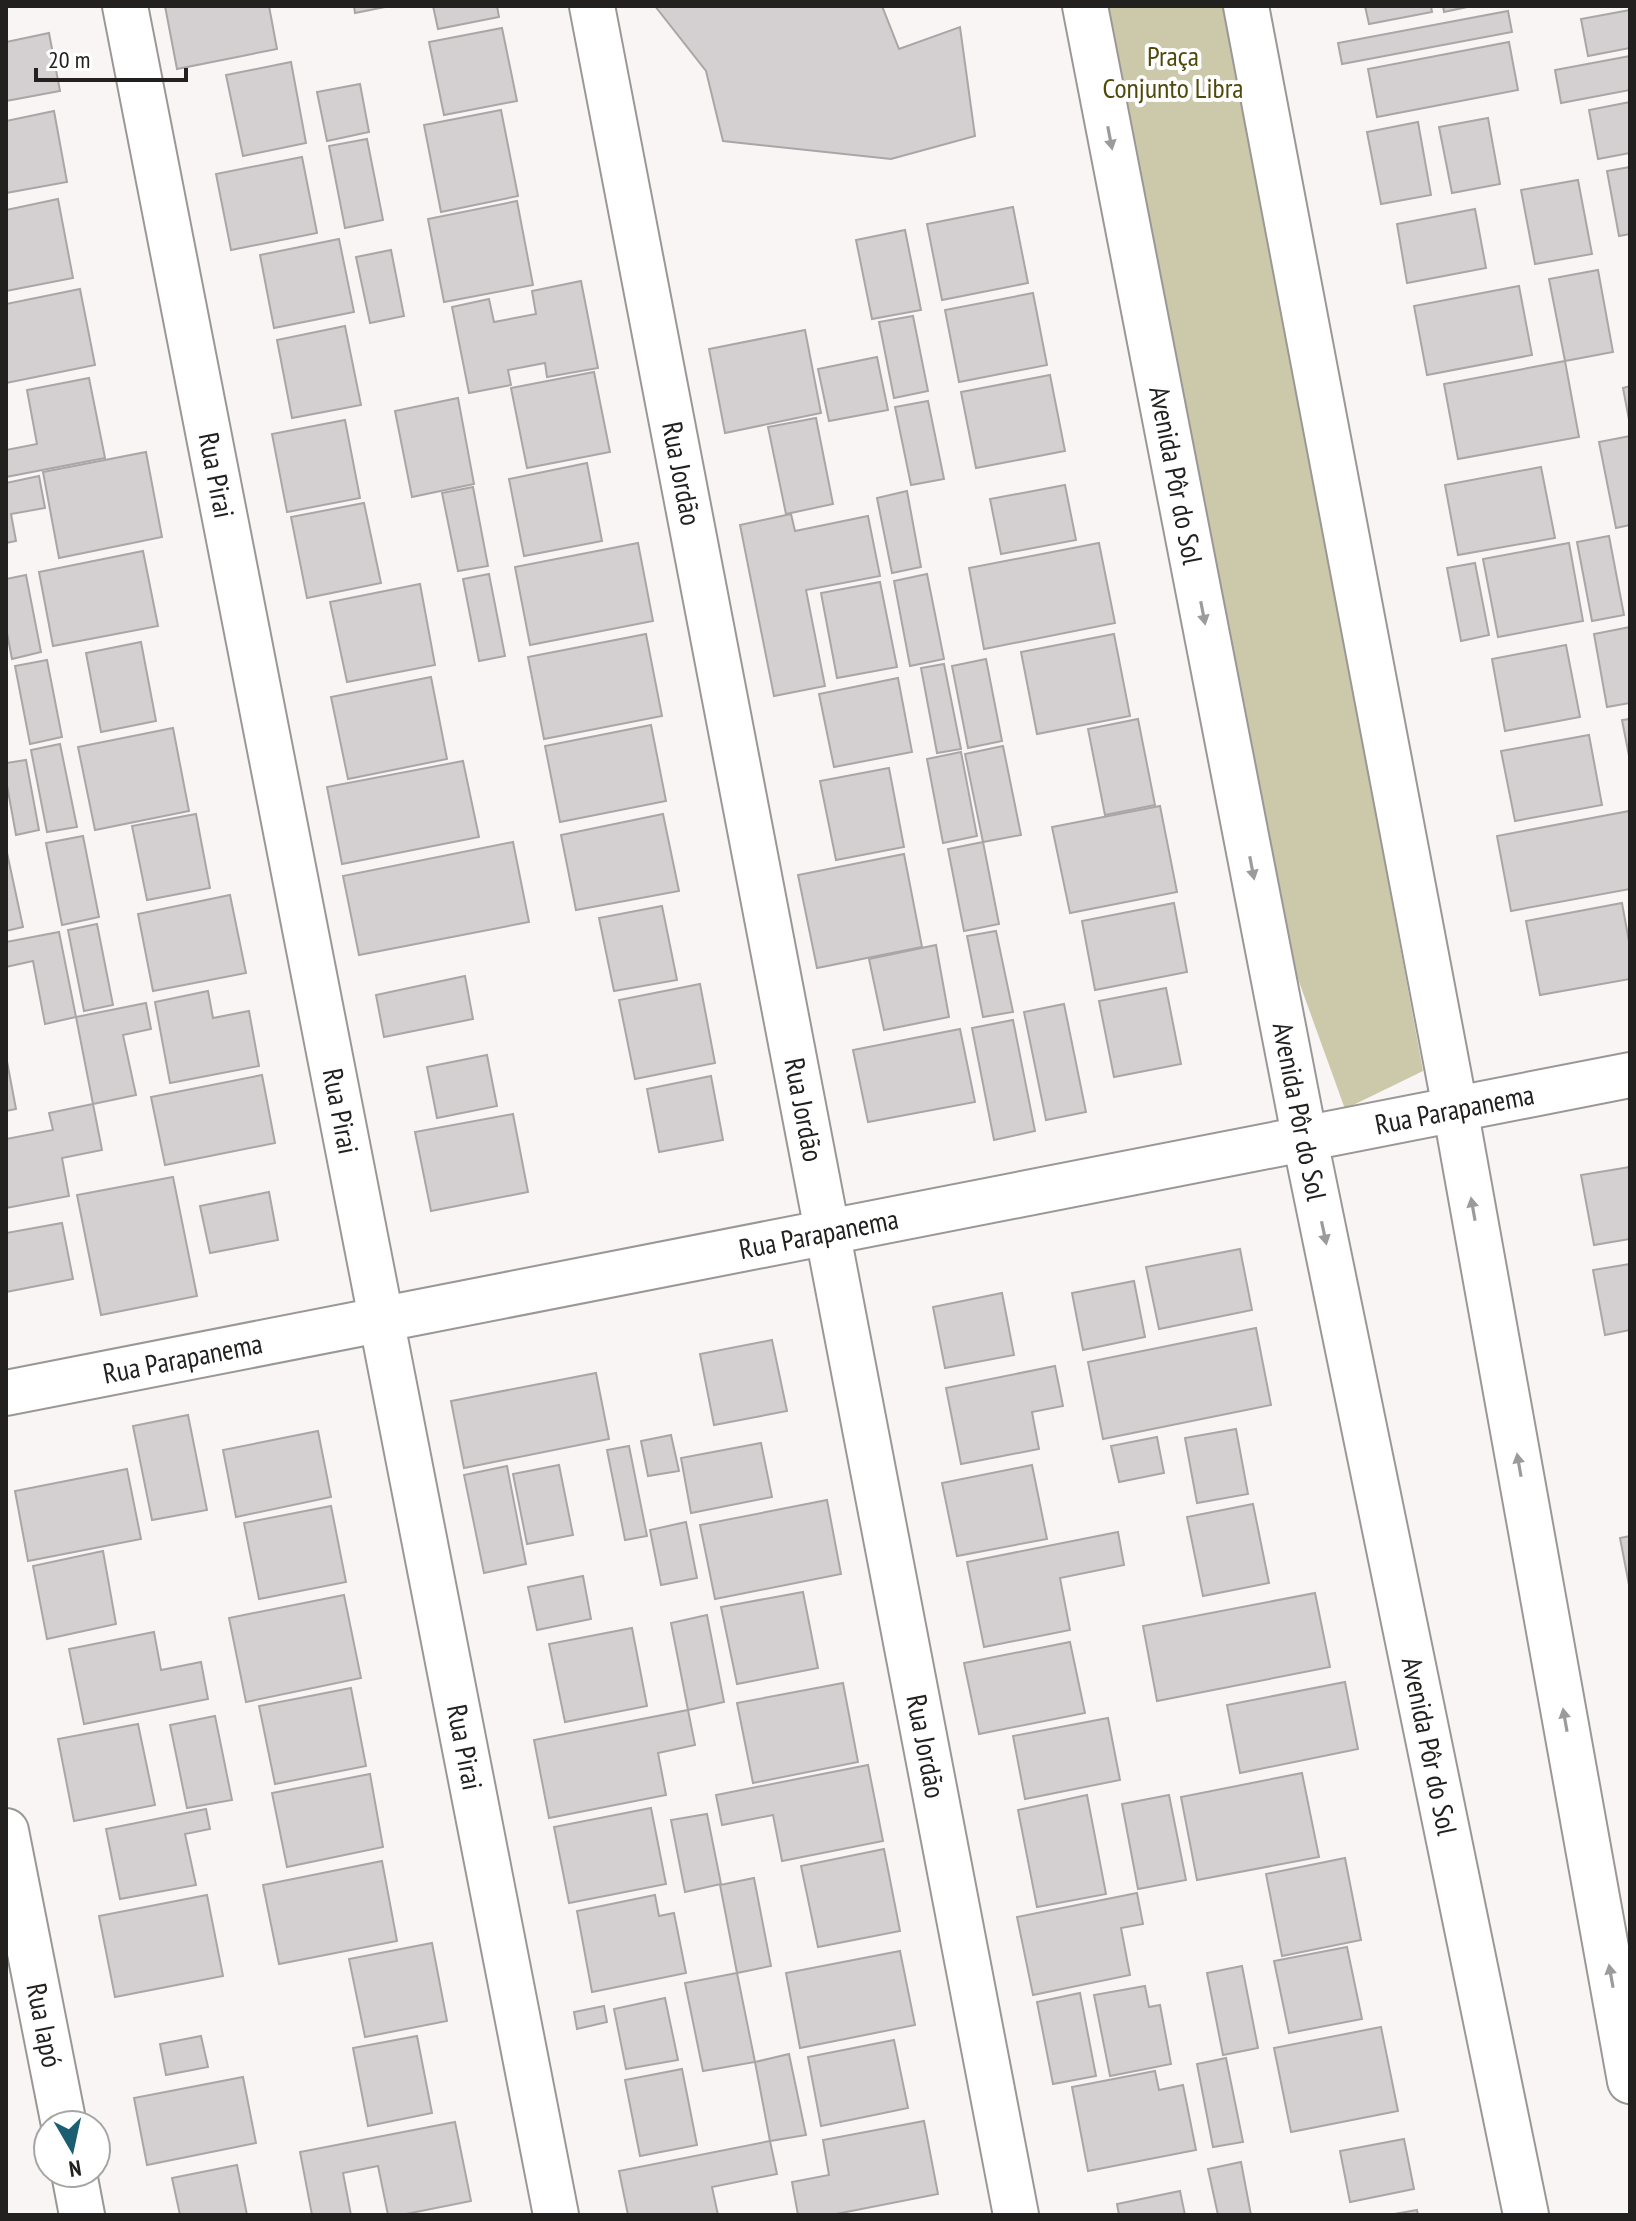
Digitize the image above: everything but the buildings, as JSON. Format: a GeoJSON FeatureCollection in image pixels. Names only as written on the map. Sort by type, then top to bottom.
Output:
{"type":"FeatureCollection","features":[{"type":"Feature","properties":{"kind":"street","name":"Rua Pirai"},"geometry":{"type":"LineString","coordinates":[[125,6],[556,2215]]}},
{"type":"Feature","properties":{"kind":"street","name":"Rua Jordão"},"geometry":{"type":"LineString","coordinates":[[592,6],[1016,2215]]}},
{"type":"Feature","properties":{"kind":"street","name":"Avenida Pôr do Sol"},"geometry":{"type":"LineString","coordinates":[[1085,6],[1305,1140],[1526,2215]]}},
{"type":"Feature","properties":{"kind":"street"},"geometry":{"type":"LineString","coordinates":[[1246,6],[1455,1108],[1630,2081]]}},
{"type":"Feature","properties":{"kind":"street","name":"Rua Parapanema"},"geometry":{"type":"LineString","coordinates":[[6,1393],[1630,1075]]}},
{"type":"Feature","properties":{"kind":"street","name":"Rua Iapó"},"geometry":{"type":"LineString","coordinates":[[6,1831],[61,2109]]}},
{"type":"Feature","properties":{"kind":"street"},"geometry":{"type":"LineString","coordinates":[[77,2189],[82,2215]]}},
{"type":"Feature","properties":{"kind":"green space","name":"Praça Conjunto Libra"},"geometry":{"type":"Polygon","coordinates":[[[1093,6],[1227,6],[1423,1071],[1345,1109],[1294,968],[1093,6]]]}}]}
